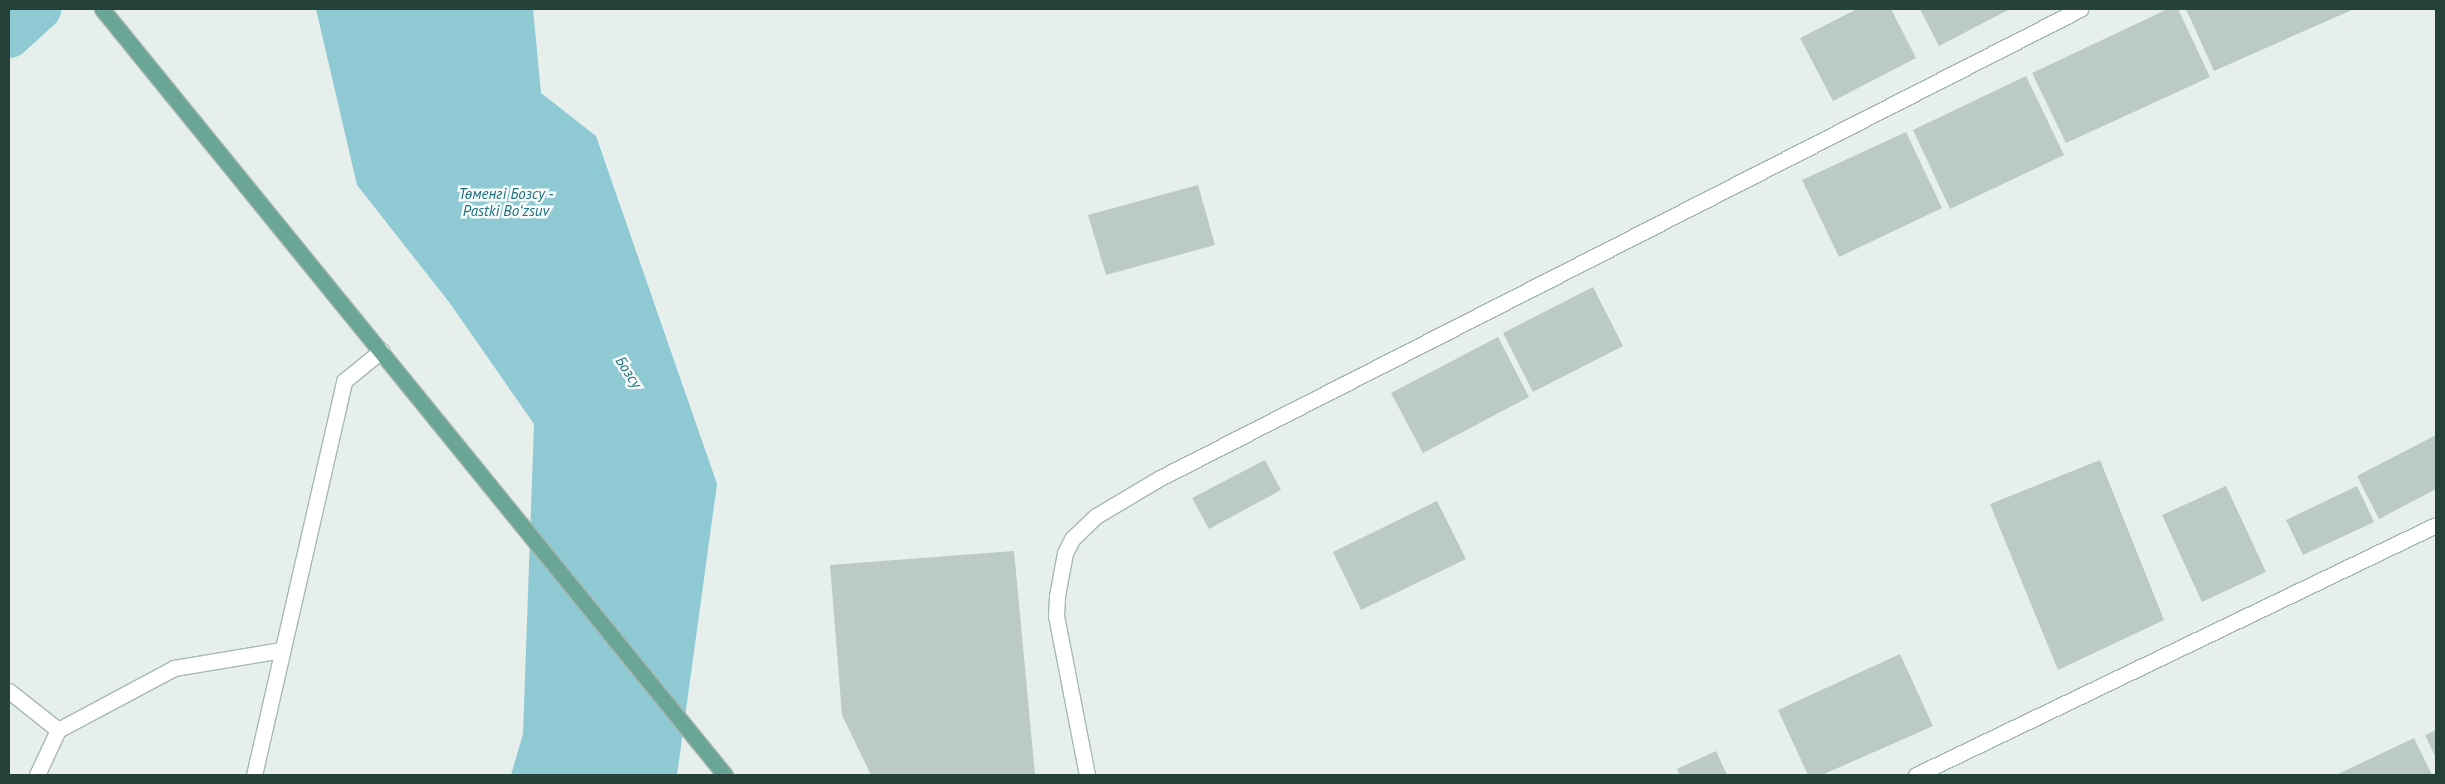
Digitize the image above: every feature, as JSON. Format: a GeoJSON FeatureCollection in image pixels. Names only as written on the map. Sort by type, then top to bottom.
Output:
{"type":"FeatureCollection","features":[{"type":"Feature","properties":{"kind":"main road"},"geometry":{"type":"LineString","coordinates":[[102,9],[725,775]]}},
{"type":"Feature","properties":{"kind":"street"},"geometry":{"type":"LineString","coordinates":[[1087,775],[1056,616],[1057,596],[1065,553],[1072,539],[1096,516],[1160,478],[2080,9]]}},
{"type":"Feature","properties":{"kind":"street"},"geometry":{"type":"LineString","coordinates":[[254,775],[281,650],[344,381],[381,351]]}},
{"type":"Feature","properties":{"kind":"street"},"geometry":{"type":"LineString","coordinates":[[1916,775],[2436,525]]}},
{"type":"Feature","properties":{"kind":"street"},"geometry":{"type":"LineString","coordinates":[[37,775],[58,730],[174,668],[281,650]]}},
{"type":"Feature","properties":{"kind":"street"},"geometry":{"type":"LineString","coordinates":[[9,691],[58,730]]}},
{"type":"Feature","properties":{"kind":"water","name":"Төменгі Бозсу - Pastki Boʻzsuv"},"geometry":{"type":"Polygon","coordinates":[[[316,9],[533,9],[541,93],[596,136],[717,484],[677,775],[511,775],[523,734],[534,424],[449,302],[357,185],[316,9]]]}},
{"type":"Feature","properties":{"kind":"building"},"geometry":{"type":"Polygon","coordinates":[[[1857,9],[1891,9],[1916,58],[1833,101],[1800,38],[1857,9]]]}},
{"type":"Feature","properties":{"kind":"building"},"geometry":{"type":"Polygon","coordinates":[[[1920,9],[2010,9],[1939,46],[1920,9]]]}},
{"type":"Feature","properties":{"kind":"building"},"geometry":{"type":"Polygon","coordinates":[[[2168,9],[2178,9],[2210,77],[2066,143],[2032,73],[2168,9]]]}},
{"type":"Feature","properties":{"kind":"building"},"geometry":{"type":"Polygon","coordinates":[[[2186,9],[2354,9],[2214,71],[2186,9]]]}},
{"type":"Feature","properties":{"kind":"building"},"geometry":{"type":"Polygon","coordinates":[[[2026,76],[2064,155],[1950,209],[1913,130],[2026,76]]]}},
{"type":"Feature","properties":{"kind":"building"},"geometry":{"type":"Polygon","coordinates":[[[1906,132],[1942,208],[1839,257],[1802,180],[1906,132]]]}},
{"type":"Feature","properties":{"kind":"building"},"geometry":{"type":"Polygon","coordinates":[[[1198,185],[1215,245],[1106,275],[1088,215],[1198,185]]]}},
{"type":"Feature","properties":{"kind":"building"},"geometry":{"type":"Polygon","coordinates":[[[1593,287],[1623,346],[1533,392],[1503,333],[1593,287]]]}},
{"type":"Feature","properties":{"kind":"building"},"geometry":{"type":"Polygon","coordinates":[[[1498,337],[1529,397],[1423,453],[1391,393],[1498,337]]]}},
{"type":"Feature","properties":{"kind":"building"},"geometry":{"type":"Polygon","coordinates":[[[2436,435],[2436,489],[2379,519],[2357,476],[2436,435]]]}},
{"type":"Feature","properties":{"kind":"building"},"geometry":{"type":"Polygon","coordinates":[[[1265,460],[1281,490],[1209,529],[1192,498],[1265,460]]]}},
{"type":"Feature","properties":{"kind":"building"},"geometry":{"type":"Polygon","coordinates":[[[2100,460],[2164,620],[2058,670],[1990,504],[2100,460]]]}},
{"type":"Feature","properties":{"kind":"building"},"geometry":{"type":"Polygon","coordinates":[[[2226,486],[2266,572],[2202,602],[2162,515],[2226,486]]]}},
{"type":"Feature","properties":{"kind":"building"},"geometry":{"type":"Polygon","coordinates":[[[2357,486],[2374,522],[2303,555],[2286,520],[2357,486]]]}},
{"type":"Feature","properties":{"kind":"building"},"geometry":{"type":"Polygon","coordinates":[[[1437,501],[1466,559],[1361,610],[1333,552],[1437,501]]]}},
{"type":"Feature","properties":{"kind":"building"},"geometry":{"type":"Polygon","coordinates":[[[1014,551],[1035,775],[871,775],[842,715],[830,565],[1014,551]]]}},
{"type":"Feature","properties":{"kind":"building"},"geometry":{"type":"Polygon","coordinates":[[[1900,654],[1933,726],[1822,775],[1808,775],[1778,710],[1900,654]]]}},
{"type":"Feature","properties":{"kind":"building"},"geometry":{"type":"Polygon","coordinates":[[[2436,730],[2436,758],[2425,735],[2436,730]]]}},
{"type":"Feature","properties":{"kind":"building"},"geometry":{"type":"Polygon","coordinates":[[[2414,738],[2432,775],[2336,775],[2414,738]]]}},
{"type":"Feature","properties":{"kind":"building"},"geometry":{"type":"Polygon","coordinates":[[[1716,751],[1727,775],[1680,775],[1677,769],[1716,751]]]}},
{"type":"Feature","properties":{"kind":"waterway"},"geometry":{"type":"LineString","coordinates":[[9,37],[40,9]]}},
{"type":"Feature","properties":{"kind":"water label","name":"Бозсу"},"geometry":{"type":"Point","coordinates":[629,372]}}]}
